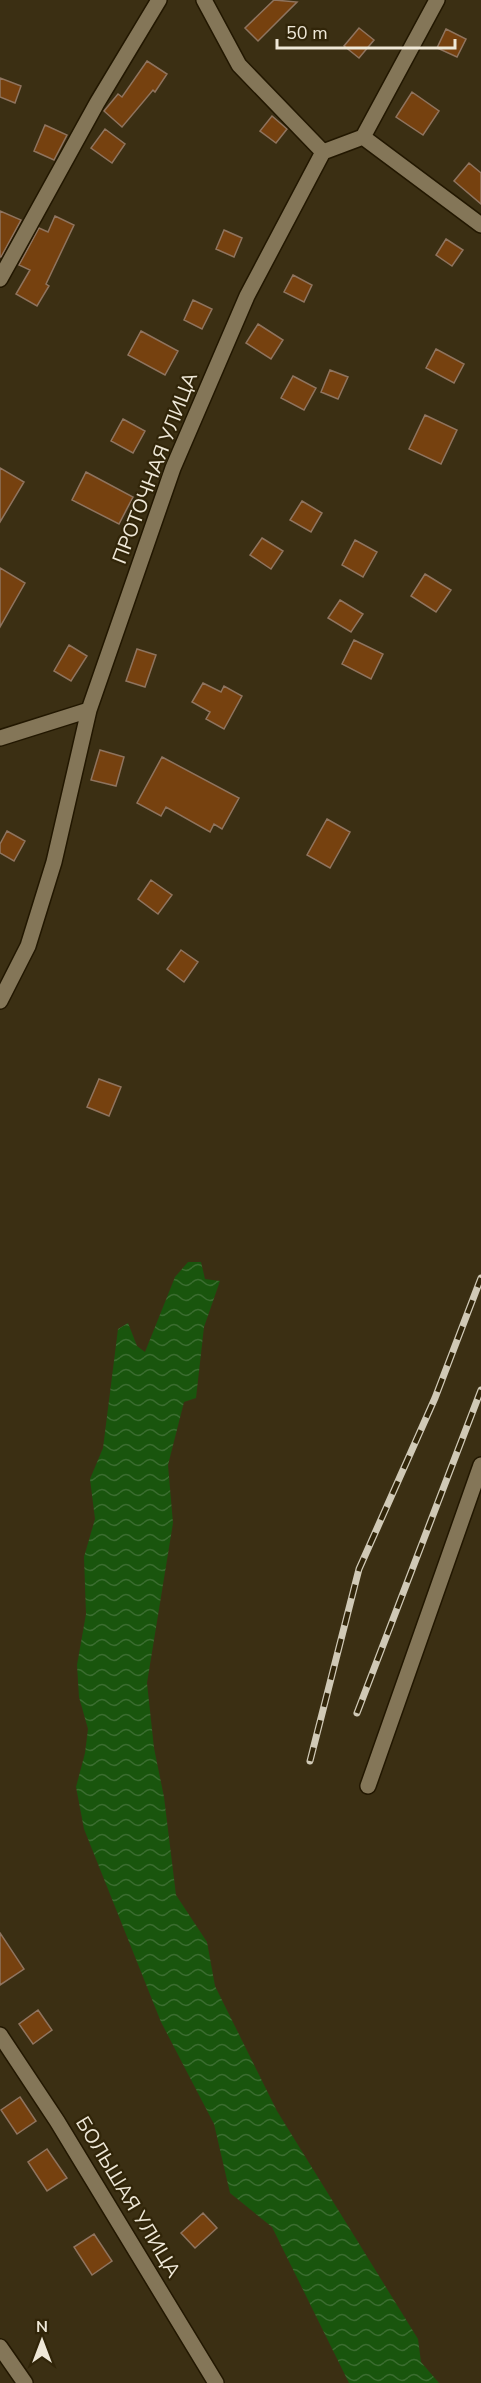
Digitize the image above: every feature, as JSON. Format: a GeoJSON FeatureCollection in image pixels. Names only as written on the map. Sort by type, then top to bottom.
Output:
{"type":"FeatureCollection","features":[{"type":"Feature","properties":{"kind":"street"},"geometry":{"type":"LineString","coordinates":[[0,279],[97,103],[159,0]]}},
{"type":"Feature","properties":{"kind":"street"},"geometry":{"type":"LineString","coordinates":[[204,0],[239,65],[323,152],[363,137],[437,0]]}},
{"type":"Feature","properties":{"kind":"street"},"geometry":{"type":"LineString","coordinates":[[363,137],[481,225]]}},
{"type":"Feature","properties":{"kind":"street","name":"ПРОТОЧНАЯ УЛИЦА"},"geometry":{"type":"LineString","coordinates":[[0,1001],[28,946],[54,862],[89,710],[173,468],[247,296],[323,152]]}},
{"type":"Feature","properties":{"kind":"street"},"geometry":{"type":"LineString","coordinates":[[0,738],[89,710]]}},
{"type":"Feature","properties":{"kind":"street"},"geometry":{"type":"LineString","coordinates":[[368,1786],[481,1464]]}},
{"type":"Feature","properties":{"kind":"street","name":"БОЛЬШАЯ УЛИЦА"},"geometry":{"type":"LineString","coordinates":[[0,2036],[57,2121],[216,2383]]}},
{"type":"Feature","properties":{"kind":"street"},"geometry":{"type":"LineString","coordinates":[[0,2347],[25,2383]]}},
{"type":"Feature","properties":{"kind":"water"},"geometry":{"type":"Polygon","coordinates":[[[188,1262],[201,1262],[205,1279],[220,1281],[204,1327],[196,1398],[184,1402],[168,1465],[173,1523],[147,1683],[154,1748],[164,1797],[176,1895],[207,1942],[215,1986],[277,2111],[418,2339],[421,2362],[439,2383],[349,2383],[272,2227],[230,2193],[214,2124],[161,2022],[84,1829],[76,1787],[85,1753],[88,1729],[79,1697],[77,1665],[86,1614],[84,1557],[95,1519],[90,1479],[103,1448],[118,1329],[128,1323],[137,1346],[145,1352],[175,1277],[188,1262]]]}},
{"type":"Feature","properties":{"kind":"building"},"geometry":{"type":"Polygon","coordinates":[[[274,0],[297,2],[258,41],[245,28],[274,0]]]}},
{"type":"Feature","properties":{"kind":"building"},"geometry":{"type":"Polygon","coordinates":[[[359,28],[374,40],[359,58],[344,46],[359,28]]]}},
{"type":"Feature","properties":{"kind":"building"},"geometry":{"type":"Polygon","coordinates":[[[446,29],[466,39],[457,57],[437,48],[446,29]]]}},
{"type":"Feature","properties":{"kind":"building"},"geometry":{"type":"Polygon","coordinates":[[[147,61],[167,74],[155,92],[153,90],[122,127],[104,111],[118,94],[122,97],[147,61]]]}},
{"type":"Feature","properties":{"kind":"building"},"geometry":{"type":"Polygon","coordinates":[[[0,78],[21,86],[15,103],[0,97],[0,78]]]}},
{"type":"Feature","properties":{"kind":"building"},"geometry":{"type":"Polygon","coordinates":[[[412,92],[439,111],[423,135],[396,117],[412,92]]]}},
{"type":"Feature","properties":{"kind":"building"},"geometry":{"type":"Polygon","coordinates":[[[272,116],[287,129],[276,143],[260,131],[272,116]]]}},
{"type":"Feature","properties":{"kind":"building"},"geometry":{"type":"Polygon","coordinates":[[[45,125],[67,135],[54,160],[34,151],[45,125]]]}},
{"type":"Feature","properties":{"kind":"building"},"geometry":{"type":"Polygon","coordinates":[[[105,129],[125,144],[112,163],[91,148],[105,129]]]}},
{"type":"Feature","properties":{"kind":"building"},"geometry":{"type":"Polygon","coordinates":[[[469,163],[481,173],[481,204],[454,181],[469,163]]]}},
{"type":"Feature","properties":{"kind":"building"},"geometry":{"type":"Polygon","coordinates":[[[0,211],[21,220],[1,257],[0,257],[0,211]]]}},
{"type":"Feature","properties":{"kind":"building"},"geometry":{"type":"Polygon","coordinates":[[[55,216],[74,225],[46,284],[49,286],[37,306],[16,294],[30,270],[19,265],[39,228],[48,232],[55,216]]]}},
{"type":"Feature","properties":{"kind":"building"},"geometry":{"type":"Polygon","coordinates":[[[224,230],[242,238],[234,257],[216,249],[224,230]]]}},
{"type":"Feature","properties":{"kind":"building"},"geometry":{"type":"Polygon","coordinates":[[[446,239],[463,250],[452,266],[436,255],[446,239]]]}},
{"type":"Feature","properties":{"kind":"building"},"geometry":{"type":"Polygon","coordinates":[[[293,275],[312,285],[304,302],[284,292],[293,275]]]}},
{"type":"Feature","properties":{"kind":"building"},"geometry":{"type":"Polygon","coordinates":[[[193,300],[212,309],[202,329],[184,320],[193,300]]]}},
{"type":"Feature","properties":{"kind":"building"},"geometry":{"type":"Polygon","coordinates":[[[258,324],[283,340],[271,359],[246,343],[258,324]]]}},
{"type":"Feature","properties":{"kind":"building"},"geometry":{"type":"Polygon","coordinates":[[[141,331],[178,351],[165,375],[128,355],[141,331]]]}},
{"type":"Feature","properties":{"kind":"building"},"geometry":{"type":"Polygon","coordinates":[[[436,349],[464,364],[454,383],[426,368],[436,349]]]}},
{"type":"Feature","properties":{"kind":"building"},"geometry":{"type":"Polygon","coordinates":[[[330,370],[348,377],[338,399],[321,392],[330,370]]]}},
{"type":"Feature","properties":{"kind":"building"},"geometry":{"type":"Polygon","coordinates":[[[293,376],[316,388],[304,410],[281,398],[293,376]]]}},
{"type":"Feature","properties":{"kind":"building"},"geometry":{"type":"Polygon","coordinates":[[[425,415],[457,430],[441,464],[409,449],[425,415]]]}},
{"type":"Feature","properties":{"kind":"building"},"geometry":{"type":"Polygon","coordinates":[[[123,419],[145,431],[133,453],[111,441],[123,419]]]}},
{"type":"Feature","properties":{"kind":"building"},"geometry":{"type":"Polygon","coordinates":[[[0,468],[24,482],[0,522],[0,468]]]}},
{"type":"Feature","properties":{"kind":"building"},"geometry":{"type":"Polygon","coordinates":[[[86,472],[133,497],[119,524],[72,500],[86,472]]]}},
{"type":"Feature","properties":{"kind":"building"},"geometry":{"type":"Polygon","coordinates":[[[302,501],[322,513],[311,532],[290,520],[302,501]]]}},
{"type":"Feature","properties":{"kind":"building"},"geometry":{"type":"Polygon","coordinates":[[[262,538],[283,551],[271,569],[250,555],[262,538]]]}},
{"type":"Feature","properties":{"kind":"building"},"geometry":{"type":"Polygon","coordinates":[[[355,540],[377,552],[363,577],[342,565],[355,540]]]}},
{"type":"Feature","properties":{"kind":"building"},"geometry":{"type":"Polygon","coordinates":[[[0,568],[25,583],[0,627],[0,568]]]}},
{"type":"Feature","properties":{"kind":"building"},"geometry":{"type":"Polygon","coordinates":[[[425,574],[451,590],[436,612],[411,596],[425,574]]]}},
{"type":"Feature","properties":{"kind":"building"},"geometry":{"type":"Polygon","coordinates":[[[340,600],[363,614],[351,632],[328,618],[340,600]]]}},
{"type":"Feature","properties":{"kind":"building"},"geometry":{"type":"Polygon","coordinates":[[[354,640],[383,654],[371,679],[342,664],[354,640]]]}},
{"type":"Feature","properties":{"kind":"building"},"geometry":{"type":"Polygon","coordinates":[[[69,645],[87,656],[71,681],[54,671],[69,645]]]}},
{"type":"Feature","properties":{"kind":"building"},"geometry":{"type":"Polygon","coordinates":[[[137,649],[156,655],[145,687],[126,681],[137,649]]]}},
{"type":"Feature","properties":{"kind":"building"},"geometry":{"type":"Polygon","coordinates":[[[203,683],[221,692],[224,686],[242,696],[224,729],[206,719],[210,712],[192,702],[203,683]]]}},
{"type":"Feature","properties":{"kind":"building"},"geometry":{"type":"Polygon","coordinates":[[[100,750],[124,757],[116,786],[91,780],[100,750]]]}},
{"type":"Feature","properties":{"kind":"building"},"geometry":{"type":"Polygon","coordinates":[[[162,757],[239,798],[222,829],[214,824],[210,832],[166,807],[161,816],[137,803],[162,757]]]}},
{"type":"Feature","properties":{"kind":"building"},"geometry":{"type":"Polygon","coordinates":[[[327,819],[350,832],[330,868],[307,855],[327,819]]]}},
{"type":"Feature","properties":{"kind":"building"},"geometry":{"type":"Polygon","coordinates":[[[7,831],[25,841],[14,861],[0,853],[0,844],[7,831]]]}},
{"type":"Feature","properties":{"kind":"building"},"geometry":{"type":"Polygon","coordinates":[[[151,880],[172,895],[158,914],[138,899],[151,880]]]}},
{"type":"Feature","properties":{"kind":"building"},"geometry":{"type":"Polygon","coordinates":[[[181,950],[198,962],[184,982],[167,969],[181,950]]]}},
{"type":"Feature","properties":{"kind":"building"},"geometry":{"type":"Polygon","coordinates":[[[99,1079],[121,1087],[109,1116],[87,1107],[99,1079]]]}},
{"type":"Feature","properties":{"kind":"building"},"geometry":{"type":"Polygon","coordinates":[[[0,1933],[24,1969],[0,1985],[0,1933]]]}},
{"type":"Feature","properties":{"kind":"building"},"geometry":{"type":"Polygon","coordinates":[[[38,2010],[52,2030],[33,2044],[19,2024],[38,2010]]]}},
{"type":"Feature","properties":{"kind":"building"},"geometry":{"type":"Polygon","coordinates":[[[20,2097],[36,2121],[17,2134],[1,2110],[20,2097]]]}},
{"type":"Feature","properties":{"kind":"building"},"geometry":{"type":"Polygon","coordinates":[[[47,2149],[67,2178],[47,2191],[28,2162],[47,2149]]]}},
{"type":"Feature","properties":{"kind":"building"},"geometry":{"type":"Polygon","coordinates":[[[203,2213],[217,2228],[195,2248],[181,2233],[203,2213]]]}},
{"type":"Feature","properties":{"kind":"building"},"geometry":{"type":"Polygon","coordinates":[[[94,2234],[112,2261],[92,2275],[74,2247],[94,2234]]]}},
{"type":"Feature","properties":{"kind":"railway"},"geometry":{"type":"LineString","coordinates":[[310,1761],[359,1569],[435,1398],[481,1278]]}},
{"type":"Feature","properties":{"kind":"railway"},"geometry":{"type":"LineString","coordinates":[[357,1713],[481,1390]]}}]}
